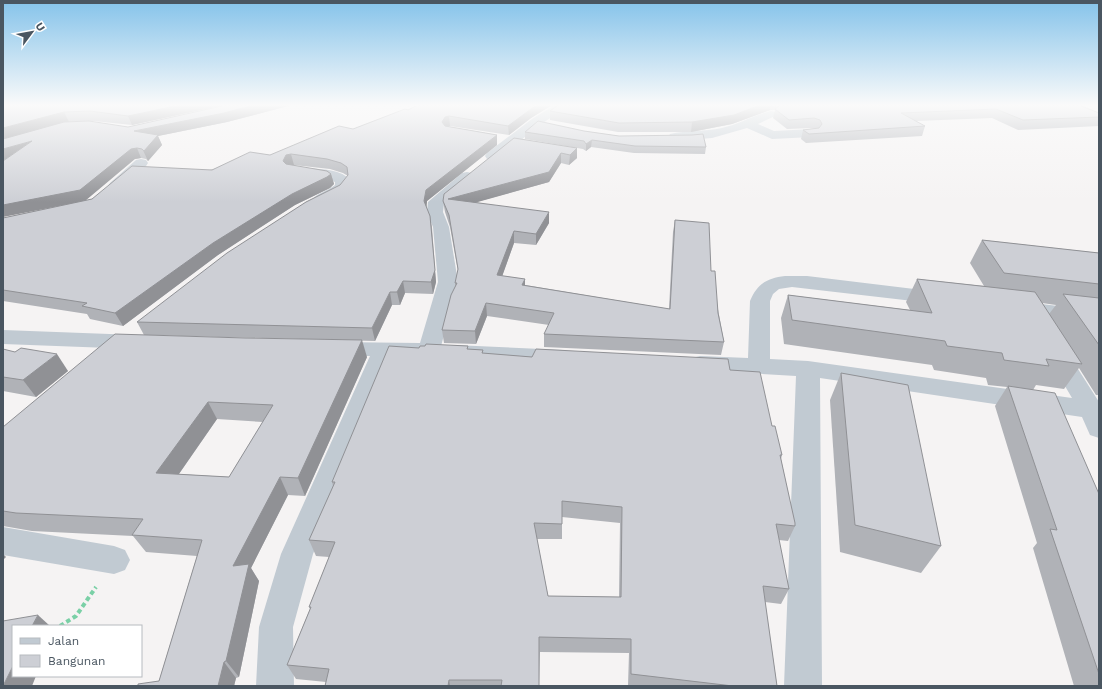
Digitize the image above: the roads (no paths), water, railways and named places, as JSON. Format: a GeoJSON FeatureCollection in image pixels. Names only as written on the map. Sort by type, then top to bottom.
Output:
{"type":"FeatureCollection","features":[{"type":"Feature","properties":{"kind":"street"},"geometry":{"type":"LineString","coordinates":[[429,350],[448,282],[441,228],[434,212],[436,202],[510,142],[518,137]]}},
{"type":"Feature","properties":{"kind":"street"},"geometry":{"type":"LineString","coordinates":[[101,198],[141,163]]}},
{"type":"Feature","properties":{"kind":"street"},"geometry":{"type":"LineString","coordinates":[[294,170],[333,176],[342,180],[342,186],[336,192],[302,209]]}},
{"type":"Feature","properties":{"kind":"street"},"geometry":{"type":"LineString","coordinates":[[760,366],[760,302],[762,294],[766,288],[772,284],[792,281],[807,282],[958,300]]}},
{"type":"Feature","properties":{"kind":"street"},"geometry":{"type":"LineString","coordinates":[[997,304],[1099,316]]}},
{"type":"Feature","properties":{"kind":"street"},"geometry":{"type":"LineString","coordinates":[[1028,308],[1096,416]]}},
{"type":"Feature","properties":{"kind":"street"},"geometry":{"type":"LineString","coordinates":[[101,356],[137,327]]}},
{"type":"Feature","properties":{"kind":"street"},"geometry":{"type":"LineString","coordinates":[[3,337],[158,343]]}},
{"type":"Feature","properties":{"kind":"street"},"geometry":{"type":"LineString","coordinates":[[314,348],[429,350],[586,358]]}},
{"type":"Feature","properties":{"kind":"street"},"geometry":{"type":"LineString","coordinates":[[275,686],[276,627],[297,554],[384,350]]}},
{"type":"Feature","properties":{"kind":"street"},"geometry":{"type":"LineString","coordinates":[[681,362],[808,369],[1096,416]]}},
{"type":"Feature","properties":{"kind":"street"},"geometry":{"type":"LineString","coordinates":[[803,686],[808,369]]}},
{"type":"Feature","properties":{"kind":"street"},"geometry":{"type":"LineString","coordinates":[[3,541],[114,560]]}}]}
